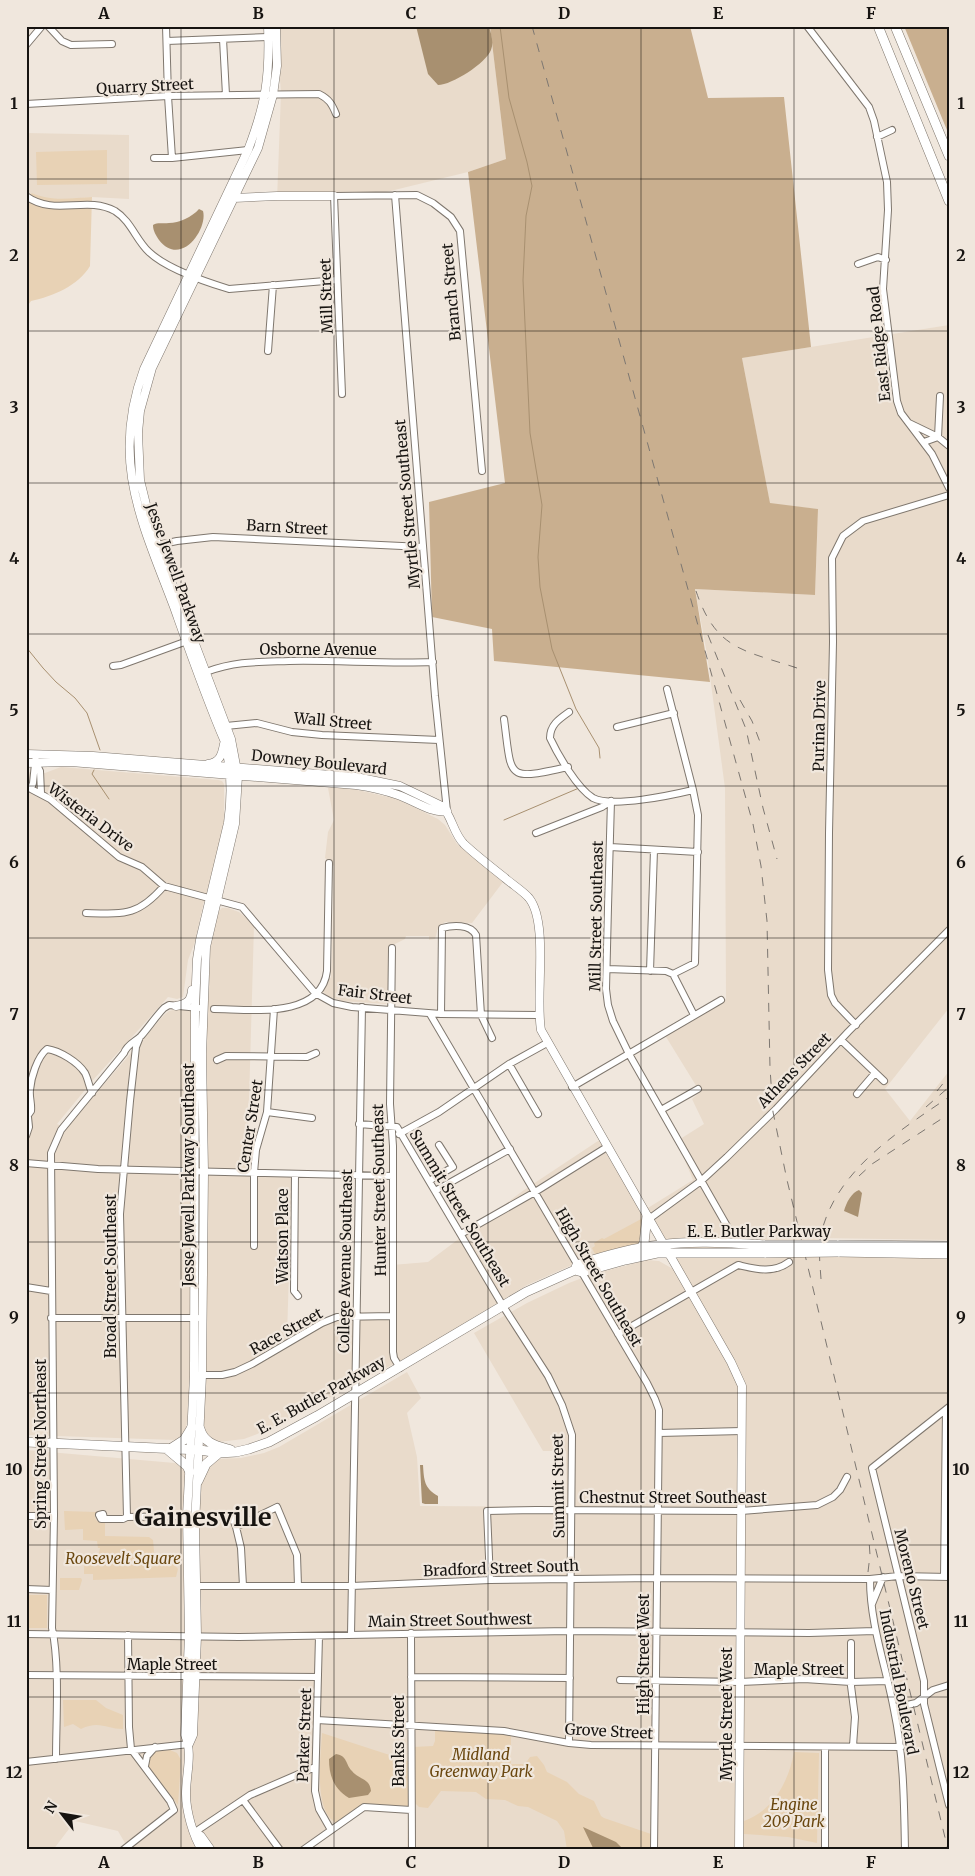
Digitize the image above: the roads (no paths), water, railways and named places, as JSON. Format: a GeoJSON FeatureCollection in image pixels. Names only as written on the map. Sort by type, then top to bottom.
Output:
{"type":"FeatureCollection","features":[{"type":"Feature","properties":{"kind":"highway"},"geometry":{"type":"LineString","coordinates":[[878,26],[949,201]]}},
{"type":"Feature","properties":{"kind":"highway"},"geometry":{"type":"LineString","coordinates":[[894,26],[949,156]]}},
{"type":"Feature","properties":{"kind":"highway"},"geometry":{"type":"LineString","coordinates":[[641,1248],[644,1243],[648,1218]]}},
{"type":"Feature","properties":{"kind":"highway","name":"E. E. Butler Parkway"},"geometry":{"type":"LineString","coordinates":[[26,1442],[196,1450],[219,1453],[249,1449],[267,1442],[317,1416],[538,1286],[578,1269],[641,1248],[662,1244],[708,1242],[765,1249]]}},
{"type":"Feature","properties":{"kind":"highway","name":"E. E. Butler Parkway"},"geometry":{"type":"LineString","coordinates":[[578,1269],[657,1253],[949,1246]]}},
{"type":"Feature","properties":{"kind":"highway","name":"E. E. Butler Parkway"},"geometry":{"type":"LineString","coordinates":[[838,1249],[949,1254]]}},
{"type":"Feature","properties":{"kind":"highway"},"geometry":{"type":"LineString","coordinates":[[190,1472],[187,1466],[168,1450],[178,1445],[196,1428],[212,1444],[236,1452]]}},
{"type":"Feature","properties":{"kind":"highway"},"geometry":{"type":"LineString","coordinates":[[198,1481],[206,1464],[219,1453]]}},
{"type":"Feature","properties":{"kind":"main road"},"geometry":{"type":"LineString","coordinates":[[192,275],[248,150],[269,95],[268,26]]}},
{"type":"Feature","properties":{"kind":"main road"},"geometry":{"type":"LineString","coordinates":[[192,275],[234,198],[258,148],[277,66],[276,26]]}},
{"type":"Feature","properties":{"kind":"main road","name":"Branch Street"},"geometry":{"type":"LineString","coordinates":[[234,198],[334,196]]}},
{"type":"Feature","properties":{"kind":"main road","name":"Jesse Jewell Parkway"},"geometry":{"type":"LineString","coordinates":[[192,275],[144,369],[136,390],[131,422],[130,456],[134,491],[190,640],[225,742],[229,772]]}},
{"type":"Feature","properties":{"kind":"main road","name":"Jesse Jewell Parkway"},"geometry":{"type":"LineString","coordinates":[[190,640],[206,672],[231,739],[237,768]]}},
{"type":"Feature","properties":{"kind":"main road"},"geometry":{"type":"LineString","coordinates":[[204,765],[217,762],[223,752],[225,742]]}},
{"type":"Feature","properties":{"kind":"main road","name":"Downey Boulevard"},"geometry":{"type":"LineString","coordinates":[[26,754],[93,756],[204,765],[238,776],[368,786],[404,797],[437,812],[447,811]]}},
{"type":"Feature","properties":{"kind":"main road","name":"Downey Boulevard"},"geometry":{"type":"LineString","coordinates":[[26,764],[71,762],[229,772],[237,768],[356,777],[411,789],[442,806],[447,811]]}},
{"type":"Feature","properties":{"kind":"main road","name":"Jesse Jewell Parkway Southeast"},"geometry":{"type":"LineString","coordinates":[[192,1586],[198,1481],[196,1428],[200,1172],[197,959],[235,824],[237,768]]}},
{"type":"Feature","properties":{"kind":"main road","name":"Jesse Jewell Parkway Southeast"},"geometry":{"type":"LineString","coordinates":[[199,1008],[206,947],[229,816],[229,772]]}},
{"type":"Feature","properties":{"kind":"main road","name":"Myrtle Street West"},"geometry":{"type":"LineString","coordinates":[[447,811],[455,831],[464,844],[522,891],[535,909],[540,930],[538,1015],[540,1030],[731,1362],[742,1386],[739,1850]]}},
{"type":"Feature","properties":{"kind":"main road"},"geometry":{"type":"LineString","coordinates":[[176,1006],[190,1000],[197,959]]}},
{"type":"Feature","properties":{"kind":"main road","name":"Jesse Jewell Parkway Southeast"},"geometry":{"type":"LineString","coordinates":[[192,1586],[187,1516],[190,1472],[196,1450]]}},
{"type":"Feature","properties":{"kind":"main road"},"geometry":{"type":"LineString","coordinates":[[192,1586],[196,1677],[193,1735],[189,1744],[186,1795],[195,1839],[202,1850]]}},
{"type":"Feature","properties":{"kind":"main road"},"geometry":{"type":"LineString","coordinates":[[189,1744],[185,1735],[187,1677],[193,1636]]}},
{"type":"Feature","properties":{"kind":"main road"},"geometry":{"type":"LineString","coordinates":[[195,1832],[201,1836],[211,1850]]}},
{"type":"Feature","properties":{"kind":"street"},"geometry":{"type":"LineString","coordinates":[[26,45],[42,26]]}},
{"type":"Feature","properties":{"kind":"street"},"geometry":{"type":"LineString","coordinates":[[48,26],[62,40],[71,45],[112,44]]}},
{"type":"Feature","properties":{"kind":"street"},"geometry":{"type":"LineString","coordinates":[[166,26],[172,158]]}},
{"type":"Feature","properties":{"kind":"street","name":"East Ridge Road"},"geometry":{"type":"LineString","coordinates":[[807,26],[870,107],[888,193],[883,289],[897,401],[906,422],[932,454],[949,488]]}},
{"type":"Feature","properties":{"kind":"street"},"geometry":{"type":"LineString","coordinates":[[167,42],[268,37]]}},
{"type":"Feature","properties":{"kind":"street"},"geometry":{"type":"LineString","coordinates":[[223,39],[226,95]]}},
{"type":"Feature","properties":{"kind":"street","name":"Quarry Street"},"geometry":{"type":"LineString","coordinates":[[26,104],[168,96],[319,94],[327,98],[336,114]]}},
{"type":"Feature","properties":{"kind":"street"},"geometry":{"type":"LineString","coordinates":[[877,137],[892,130]]}},
{"type":"Feature","properties":{"kind":"street"},"geometry":{"type":"LineString","coordinates":[[154,158],[172,158],[248,150]]}},
{"type":"Feature","properties":{"kind":"street","name":"Branch Street"},"geometry":{"type":"LineString","coordinates":[[334,196],[417,194],[451,217],[460,231],[482,471]]}},
{"type":"Feature","properties":{"kind":"street","name":"Myrtle Street Southeast"},"geometry":{"type":"LineString","coordinates":[[396,195],[432,662],[447,811]]}},
{"type":"Feature","properties":{"kind":"street"},"geometry":{"type":"LineString","coordinates":[[26,196],[38,204],[48,206],[90,205],[115,211],[128,224],[149,252],[163,262],[229,289],[337,280]]}},
{"type":"Feature","properties":{"kind":"street","name":"Mill Street"},"geometry":{"type":"LineString","coordinates":[[334,196],[342,394]]}},
{"type":"Feature","properties":{"kind":"street"},"geometry":{"type":"LineString","coordinates":[[858,264],[878,258],[886,260]]}},
{"type":"Feature","properties":{"kind":"street"},"geometry":{"type":"LineString","coordinates":[[268,351],[273,285]]}},
{"type":"Feature","properties":{"kind":"street"},"geometry":{"type":"LineString","coordinates":[[938,437],[940,396]]}},
{"type":"Feature","properties":{"kind":"street"},"geometry":{"type":"LineString","coordinates":[[906,422],[938,437],[949,446]]}},
{"type":"Feature","properties":{"kind":"street"},"geometry":{"type":"LineString","coordinates":[[924,442],[938,437]]}},
{"type":"Feature","properties":{"kind":"street","name":"Purina Drive"},"geometry":{"type":"LineString","coordinates":[[856,1025],[835,1003],[831,995],[828,970],[833,642],[832,558],[843,536],[862,521],[949,495]]}},
{"type":"Feature","properties":{"kind":"street","name":"Barn Street"},"geometry":{"type":"LineString","coordinates":[[154,546],[177,540],[213,537],[423,547]]}},
{"type":"Feature","properties":{"kind":"street"},"geometry":{"type":"LineString","coordinates":[[113,666],[122,665],[190,640]]}},
{"type":"Feature","properties":{"kind":"street","name":"Osborne Avenue"},"geometry":{"type":"LineString","coordinates":[[206,672],[245,662],[345,660],[432,662]]}},
{"type":"Feature","properties":{"kind":"street"},"geometry":{"type":"LineString","coordinates":[[607,969],[673,974],[695,963],[698,815],[667,690]]}},
{"type":"Feature","properties":{"kind":"street"},"geometry":{"type":"LineString","coordinates":[[569,712],[558,720],[550,735],[551,742],[576,781],[593,798],[611,801],[652,799],[693,790]]}},
{"type":"Feature","properties":{"kind":"street"},"geometry":{"type":"LineString","coordinates":[[617,727],[674,713]]}},
{"type":"Feature","properties":{"kind":"street"},"geometry":{"type":"LineString","coordinates":[[504,719],[510,763],[515,772],[523,775],[533,775],[568,768]]}},
{"type":"Feature","properties":{"kind":"street","name":"Wall Street"},"geometry":{"type":"LineString","coordinates":[[226,726],[257,723],[292,732],[322,736],[439,740]]}},
{"type":"Feature","properties":{"kind":"street"},"geometry":{"type":"LineString","coordinates":[[36,754],[36,763],[40,771],[41,793]]}},
{"type":"Feature","properties":{"kind":"street","name":"Wisteria Drive"},"geometry":{"type":"LineString","coordinates":[[36,763],[31,789],[41,793],[64,810],[119,857],[142,867],[164,886],[234,904],[248,913],[315,993]]}},
{"type":"Feature","properties":{"kind":"street"},"geometry":{"type":"LineString","coordinates":[[536,833],[602,807],[611,801]]}},
{"type":"Feature","properties":{"kind":"street","name":"Mill Street Southeast"},"geometry":{"type":"LineString","coordinates":[[611,801],[607,969],[608,1005],[613,1021],[629,1054],[730,1233]]}},
{"type":"Feature","properties":{"kind":"street"},"geometry":{"type":"LineString","coordinates":[[610,847],[698,852]]}},
{"type":"Feature","properties":{"kind":"street"},"geometry":{"type":"LineString","coordinates":[[650,971],[654,850]]}},
{"type":"Feature","properties":{"kind":"street"},"geometry":{"type":"LineString","coordinates":[[214,1009],[274,1009],[297,1006],[315,993],[326,976],[328,863]]}},
{"type":"Feature","properties":{"kind":"street"},"geometry":{"type":"LineString","coordinates":[[86,913],[113,914],[135,910],[151,901],[164,886]]}},
{"type":"Feature","properties":{"kind":"street"},"geometry":{"type":"LineString","coordinates":[[441,1014],[442,928],[469,927],[474,930],[476,935],[480,1015],[492,1038]]}},
{"type":"Feature","properties":{"kind":"street","name":"Athens Street"},"geometry":{"type":"LineString","coordinates":[[648,1218],[701,1181],[776,1109],[949,930]]}},
{"type":"Feature","properties":{"kind":"street","name":"Hunter Street Southeast"},"geometry":{"type":"LineString","coordinates":[[392,948],[390,1104],[393,1138],[392,1316],[393,1352],[400,1368]]}},
{"type":"Feature","properties":{"kind":"street"},"geometry":{"type":"LineString","coordinates":[[673,974],[694,1015]]}},
{"type":"Feature","properties":{"kind":"street","name":"Fair Street"},"geometry":{"type":"LineString","coordinates":[[315,993],[333,1003],[362,1008],[430,1014],[538,1015]]}},
{"type":"Feature","properties":{"kind":"street"},"geometry":{"type":"LineString","coordinates":[[572,1087],[721,1000]]}},
{"type":"Feature","properties":{"kind":"street","name":"Spring Street Northeast"},"geometry":{"type":"LineString","coordinates":[[56,1759],[56,1675],[52,1590],[54,1516],[51,1152],[57,1136],[133,1040],[140,1037],[164,1008],[169,1005],[176,1006]]}},
{"type":"Feature","properties":{"kind":"street"},"geometry":{"type":"LineString","coordinates":[[176,1006],[199,1008]]}},
{"type":"Feature","properties":{"kind":"street","name":"College Avenue Southeast"},"geometry":{"type":"LineString","coordinates":[[351,1635],[362,1008]]}},
{"type":"Feature","properties":{"kind":"street","name":"Center Street"},"geometry":{"type":"LineString","coordinates":[[254,1246],[254,1173],[256,1150],[266,1112],[274,1009]]}},
{"type":"Feature","properties":{"kind":"street","name":"High Street Southeast"},"geometry":{"type":"LineString","coordinates":[[430,1014],[475,1088],[578,1269],[655,1399],[659,1410],[656,1578]]}},
{"type":"Feature","properties":{"kind":"street","name":"Broad Street Southeast"},"geometry":{"type":"LineString","coordinates":[[127,1517],[120,1214],[123,1170],[136,1055],[140,1037]]}},
{"type":"Feature","properties":{"kind":"street"},"geometry":{"type":"LineString","coordinates":[[842,1040],[884,1082]]}},
{"type":"Feature","properties":{"kind":"street"},"geometry":{"type":"LineString","coordinates":[[393,1138],[439,1112],[509,1064],[547,1043]]}},
{"type":"Feature","properties":{"kind":"street"},"geometry":{"type":"LineString","coordinates":[[26,1136],[29,1127],[27,1117],[32,1107],[30,1091],[32,1080],[43,1053],[49,1049],[58,1052],[84,1072],[92,1092]]}},
{"type":"Feature","properties":{"kind":"street"},"geometry":{"type":"LineString","coordinates":[[124,1053],[136,1055]]}},
{"type":"Feature","properties":{"kind":"street"},"geometry":{"type":"LineString","coordinates":[[217,1060],[226,1056],[307,1057],[316,1053]]}},
{"type":"Feature","properties":{"kind":"street"},"geometry":{"type":"LineString","coordinates":[[509,1064],[538,1114]]}},
{"type":"Feature","properties":{"kind":"street"},"geometry":{"type":"LineString","coordinates":[[857,1094],[875,1073]]}},
{"type":"Feature","properties":{"kind":"street"},"geometry":{"type":"LineString","coordinates":[[661,1110],[698,1088]]}},
{"type":"Feature","properties":{"kind":"street"},"geometry":{"type":"LineString","coordinates":[[266,1112],[312,1118]]}},
{"type":"Feature","properties":{"kind":"street"},"geometry":{"type":"LineString","coordinates":[[359,1124],[392,1125]]}},
{"type":"Feature","properties":{"kind":"street","name":"Summit Street Southeast"},"geometry":{"type":"LineString","coordinates":[[392,1125],[397,1127],[401,1133],[503,1306]]}},
{"type":"Feature","properties":{"kind":"street"},"geometry":{"type":"LineString","coordinates":[[429,1181],[453,1167],[439,1145]]}},
{"type":"Feature","properties":{"kind":"street"},"geometry":{"type":"LineString","coordinates":[[461,1234],[535,1192],[607,1147]]}},
{"type":"Feature","properties":{"kind":"street"},"geometry":{"type":"LineString","coordinates":[[435,1191],[510,1149]]}},
{"type":"Feature","properties":{"kind":"street"},"geometry":{"type":"LineString","coordinates":[[26,1163],[123,1170],[393,1176]]}},
{"type":"Feature","properties":{"kind":"street","name":"Watson Place"},"geometry":{"type":"LineString","coordinates":[[295,1174],[294,1291],[298,1296]]}},
{"type":"Feature","properties":{"kind":"street"},"geometry":{"type":"LineString","coordinates":[[618,1334],[738,1265],[762,1270],[781,1268],[789,1262]]}},
{"type":"Feature","properties":{"kind":"street"},"geometry":{"type":"LineString","coordinates":[[26,1287],[51,1291]]}},
{"type":"Feature","properties":{"kind":"street","name":"Summit Street"},"geometry":{"type":"LineString","coordinates":[[503,1306],[548,1376],[562,1405],[572,1436],[569,1744]]}},
{"type":"Feature","properties":{"kind":"street","name":"Race Street"},"geometry":{"type":"LineString","coordinates":[[198,1375],[222,1375],[235,1372],[337,1317],[392,1316]]}},
{"type":"Feature","properties":{"kind":"street"},"geometry":{"type":"LineString","coordinates":[[51,1318],[198,1318]]}},
{"type":"Feature","properties":{"kind":"street"},"geometry":{"type":"LineString","coordinates":[[947,1409],[947,1577]]}},
{"type":"Feature","properties":{"kind":"street","name":"Moreno Street"},"geometry":{"type":"LineString","coordinates":[[947,1409],[872,1468],[924,1681],[924,1704],[949,1805]]}},
{"type":"Feature","properties":{"kind":"street"},"geometry":{"type":"LineString","coordinates":[[659,1433],[742,1431]]}},
{"type":"Feature","properties":{"kind":"street","name":"Chestnut Street Southeast"},"geometry":{"type":"LineString","coordinates":[[490,1580],[487,1511],[741,1511],[822,1503],[833,1497],[840,1490],[846,1478]]}},
{"type":"Feature","properties":{"kind":"street"},"geometry":{"type":"LineString","coordinates":[[236,1527],[277,1507],[297,1555],[298,1586]]}},
{"type":"Feature","properties":{"kind":"street"},"geometry":{"type":"LineString","coordinates":[[104,1517],[123,1514],[127,1517],[187,1516]]}},
{"type":"Feature","properties":{"kind":"street"},"geometry":{"type":"LineString","coordinates":[[26,1516],[54,1516]]}},
{"type":"Feature","properties":{"kind":"street"},"geometry":{"type":"LineString","coordinates":[[196,1516],[232,1517],[241,1548],[243,1586]]}},
{"type":"Feature","properties":{"kind":"street","name":"Bradford Street South"},"geometry":{"type":"LineString","coordinates":[[192,1586],[352,1586],[490,1580],[570,1579],[870,1579],[898,1576],[947,1577]]}},
{"type":"Feature","properties":{"kind":"street"},"geometry":{"type":"LineString","coordinates":[[871,1608],[882,1577]]}},
{"type":"Feature","properties":{"kind":"street","name":"High Street West"},"geometry":{"type":"LineString","coordinates":[[654,1850],[656,1578]]}},
{"type":"Feature","properties":{"kind":"street","name":"Industrial Boulevard"},"geometry":{"type":"LineString","coordinates":[[870,1579],[871,1608],[875,1631],[894,1708],[901,1747],[905,1850]]}},
{"type":"Feature","properties":{"kind":"street"},"geometry":{"type":"LineString","coordinates":[[26,1589],[52,1590]]}},
{"type":"Feature","properties":{"kind":"street","name":"Main Street Southwest"},"geometry":{"type":"LineString","coordinates":[[26,1634],[319,1636],[570,1631],[875,1631]]}},
{"type":"Feature","properties":{"kind":"street","name":"Banks Street"},"geometry":{"type":"LineString","coordinates":[[411,1633],[412,1850]]}},
{"type":"Feature","properties":{"kind":"street"},"geometry":{"type":"LineString","coordinates":[[123,1850],[174,1810],[170,1801],[132,1749],[129,1726],[128,1635]]}},
{"type":"Feature","properties":{"kind":"street","name":"Parker Street"},"geometry":{"type":"LineString","coordinates":[[319,1636],[314,1791],[316,1804],[331,1830]]}},
{"type":"Feature","properties":{"kind":"street"},"geometry":{"type":"LineString","coordinates":[[851,1644],[851,1682],[855,1717],[853,1746]]}},
{"type":"Feature","properties":{"kind":"street","name":"Maple Street"},"geometry":{"type":"LineString","coordinates":[[26,1675],[318,1677]]}},
{"type":"Feature","properties":{"kind":"street"},"geometry":{"type":"LineString","coordinates":[[411,1677],[570,1678]]}},
{"type":"Feature","properties":{"kind":"street","name":"Maple Street"},"geometry":{"type":"LineString","coordinates":[[620,1680],[740,1682],[804,1679],[851,1682],[887,1680]]}},
{"type":"Feature","properties":{"kind":"street"},"geometry":{"type":"LineString","coordinates":[[894,1708],[916,1703],[937,1688],[949,1684]]}},
{"type":"Feature","properties":{"kind":"street","name":"Grove Street"},"geometry":{"type":"LineString","coordinates":[[317,1720],[504,1731],[569,1744],[901,1747]]}},
{"type":"Feature","properties":{"kind":"street"},"geometry":{"type":"LineString","coordinates":[[26,1762],[189,1744]]}},
{"type":"Feature","properties":{"kind":"street"},"geometry":{"type":"LineString","coordinates":[[144,1766],[147,1756],[154,1747]]}},
{"type":"Feature","properties":{"kind":"street"},"geometry":{"type":"LineString","coordinates":[[824,1850],[825,1747]]}},
{"type":"Feature","properties":{"kind":"street"},"geometry":{"type":"LineString","coordinates":[[195,1832],[250,1795],[315,1767]]}},
{"type":"Feature","properties":{"kind":"street"},"geometry":{"type":"LineString","coordinates":[[243,1800],[280,1850]]}},
{"type":"Feature","properties":{"kind":"street"},"geometry":{"type":"LineString","coordinates":[[302,1850],[364,1807],[411,1810]]}},
{"type":"Feature","properties":{"kind":"waterway"},"geometry":{"type":"LineString","coordinates":[[500,26],[509,98],[532,186],[526,216],[523,280],[530,433],[542,505],[538,557],[540,587],[552,649],[576,709],[599,748],[600,758]]}},
{"type":"Feature","properties":{"kind":"waterway"},"geometry":{"type":"LineString","coordinates":[[26,647],[43,668],[75,698],[87,713],[100,750]]}},
{"type":"Feature","properties":{"kind":"waterway"},"geometry":{"type":"LineString","coordinates":[[94,770],[92,774],[109,799]]}},
{"type":"Feature","properties":{"kind":"waterway"},"geometry":{"type":"LineString","coordinates":[[504,820],[579,788]]}},
{"type":"Feature","properties":{"kind":"railway"},"geometry":{"type":"LineString","coordinates":[[532,26],[753,824],[761,866],[767,921],[770,1068],[773,1112],[787,1180],[948,1850]]}},
{"type":"Feature","properties":{"kind":"railway"},"geometry":{"type":"LineString","coordinates":[[696,591],[704,611],[723,637],[734,645],[761,657],[797,668]]}},
{"type":"Feature","properties":{"kind":"railway"},"geometry":{"type":"LineString","coordinates":[[708,635],[746,729],[763,808],[777,859]]}},
{"type":"Feature","properties":{"kind":"railway"},"geometry":{"type":"LineString","coordinates":[[740,700],[752,721],[760,742]]}},
{"type":"Feature","properties":{"kind":"railway"},"geometry":{"type":"LineString","coordinates":[[937,1091],[949,1076]]}},
{"type":"Feature","properties":{"kind":"railway"},"geometry":{"type":"LineString","coordinates":[[926,1107],[949,1087]]}},
{"type":"Feature","properties":{"kind":"railway"},"geometry":{"type":"LineString","coordinates":[[821,1279],[819,1251],[821,1234],[829,1211],[840,1190],[855,1171],[890,1138],[949,1097]]}},
{"type":"Feature","properties":{"kind":"railway"},"geometry":{"type":"LineString","coordinates":[[859,1176],[872,1164],[949,1114]]}},
{"type":"Feature","properties":{"kind":"railway"},"geometry":{"type":"LineString","coordinates":[[868,1572],[869,1540]]}},
{"type":"Feature","properties":{"kind":"district","name":"Gainesville"},"geometry":{"type":"Point","coordinates":[203,1517]}},
{"type":"Feature","properties":{"kind":"park label","name":"Roosevelt Square"},"geometry":{"type":"Point","coordinates":[123,1558]}},
{"type":"Feature","properties":{"kind":"park label","name":"Midland Greenway Park"},"geometry":{"type":"Point","coordinates":[481,1762]}},
{"type":"Feature","properties":{"kind":"park label","name":"Engine 209 Park"},"geometry":{"type":"Point","coordinates":[794,1812]}}]}
